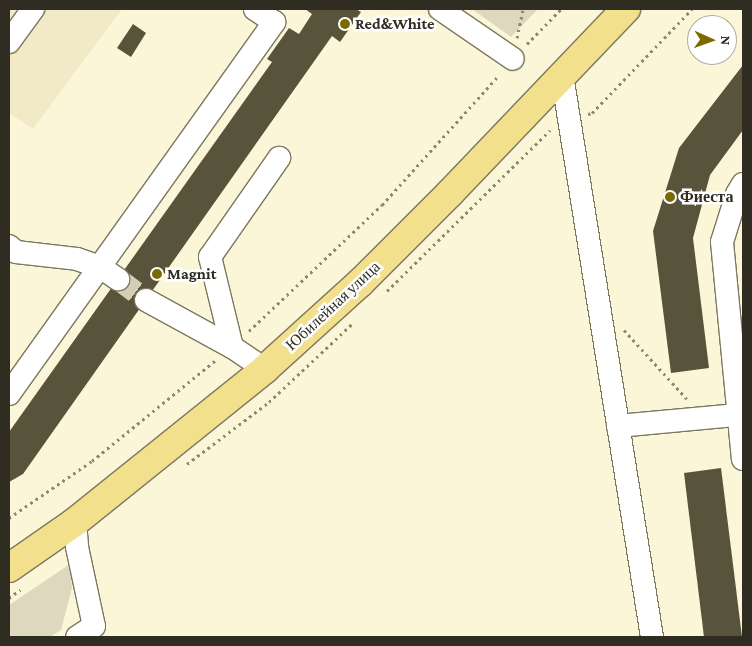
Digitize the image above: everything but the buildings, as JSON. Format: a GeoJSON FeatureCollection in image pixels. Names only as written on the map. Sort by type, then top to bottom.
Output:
{"type":"FeatureCollection","features":[{"type":"Feature","properties":{"kind":"main road","name":"Юбилейная улица"},"geometry":{"type":"LineString","coordinates":[[9,568],[75,522],[265,369],[360,283],[450,194],[626,9]]}},
{"type":"Feature","properties":{"kind":"lane"},"geometry":{"type":"LineString","coordinates":[[9,42],[33,9]]}},
{"type":"Feature","properties":{"kind":"lane"},"geometry":{"type":"LineString","coordinates":[[9,394],[109,273],[274,22],[255,9]]}},
{"type":"Feature","properties":{"kind":"lane"},"geometry":{"type":"LineString","coordinates":[[440,9],[513,59]]}},
{"type":"Feature","properties":{"kind":"lane"},"geometry":{"type":"LineString","coordinates":[[562,75],[598,355],[618,426],[652,637]]}},
{"type":"Feature","properties":{"kind":"lane"},"geometry":{"type":"LineString","coordinates":[[232,347],[210,257],[280,158]]}},
{"type":"Feature","properties":{"kind":"lane"},"geometry":{"type":"LineString","coordinates":[[743,184],[736,194],[722,242],[737,415],[743,459]]}},
{"type":"Feature","properties":{"kind":"lane"},"geometry":{"type":"LineString","coordinates":[[11,253],[77,260],[109,273]]}},
{"type":"Feature","properties":{"kind":"lane"},"geometry":{"type":"LineString","coordinates":[[146,300],[232,347],[265,369]]}},
{"type":"Feature","properties":{"kind":"lane"},"geometry":{"type":"LineString","coordinates":[[618,426],[737,415]]}},
{"type":"Feature","properties":{"kind":"lane"},"geometry":{"type":"LineString","coordinates":[[75,522],[77,547],[94,626],[78,637]]}},
{"type":"Feature","properties":{"kind":"path"},"geometry":{"type":"LineString","coordinates":[[513,59],[523,9]]}},
{"type":"Feature","properties":{"kind":"path"},"geometry":{"type":"LineString","coordinates":[[9,518],[92,461],[232,347],[382,205],[513,59],[561,9]]}},
{"type":"Feature","properties":{"kind":"path"},"geometry":{"type":"LineString","coordinates":[[617,88],[692,9]]}},
{"type":"Feature","properties":{"kind":"path"},"geometry":{"type":"LineString","coordinates":[[620,326],[705,418]]}},
{"type":"Feature","properties":{"kind":"shaded area"},"geometry":{"type":"Polygon","coordinates":[[[9,9],[122,9],[33,129],[9,113],[9,9]]]}},
{"type":"Feature","properties":{"kind":"shaded area"},"geometry":{"type":"Polygon","coordinates":[[[472,9],[538,9],[511,37],[472,9]]]}},
{"type":"Feature","properties":{"kind":"shaded area"},"geometry":{"type":"Polygon","coordinates":[[[70,564],[72,588],[61,630],[50,637],[9,637],[9,605],[70,564]]]}},
{"type":"Feature","properties":{"kind":"tunnel"},"geometry":{"type":"LineString","coordinates":[[118,279],[146,300]]}},
{"type":"Feature","properties":{"kind":"place","name":"Red&White"},"geometry":{"type":"Point","coordinates":[345,24]}},
{"type":"Feature","properties":{"kind":"place","name":"Фиеста"},"geometry":{"type":"Point","coordinates":[670,197]}},
{"type":"Feature","properties":{"kind":"place","name":"Magnit"},"geometry":{"type":"Point","coordinates":[157,274]}}]}
